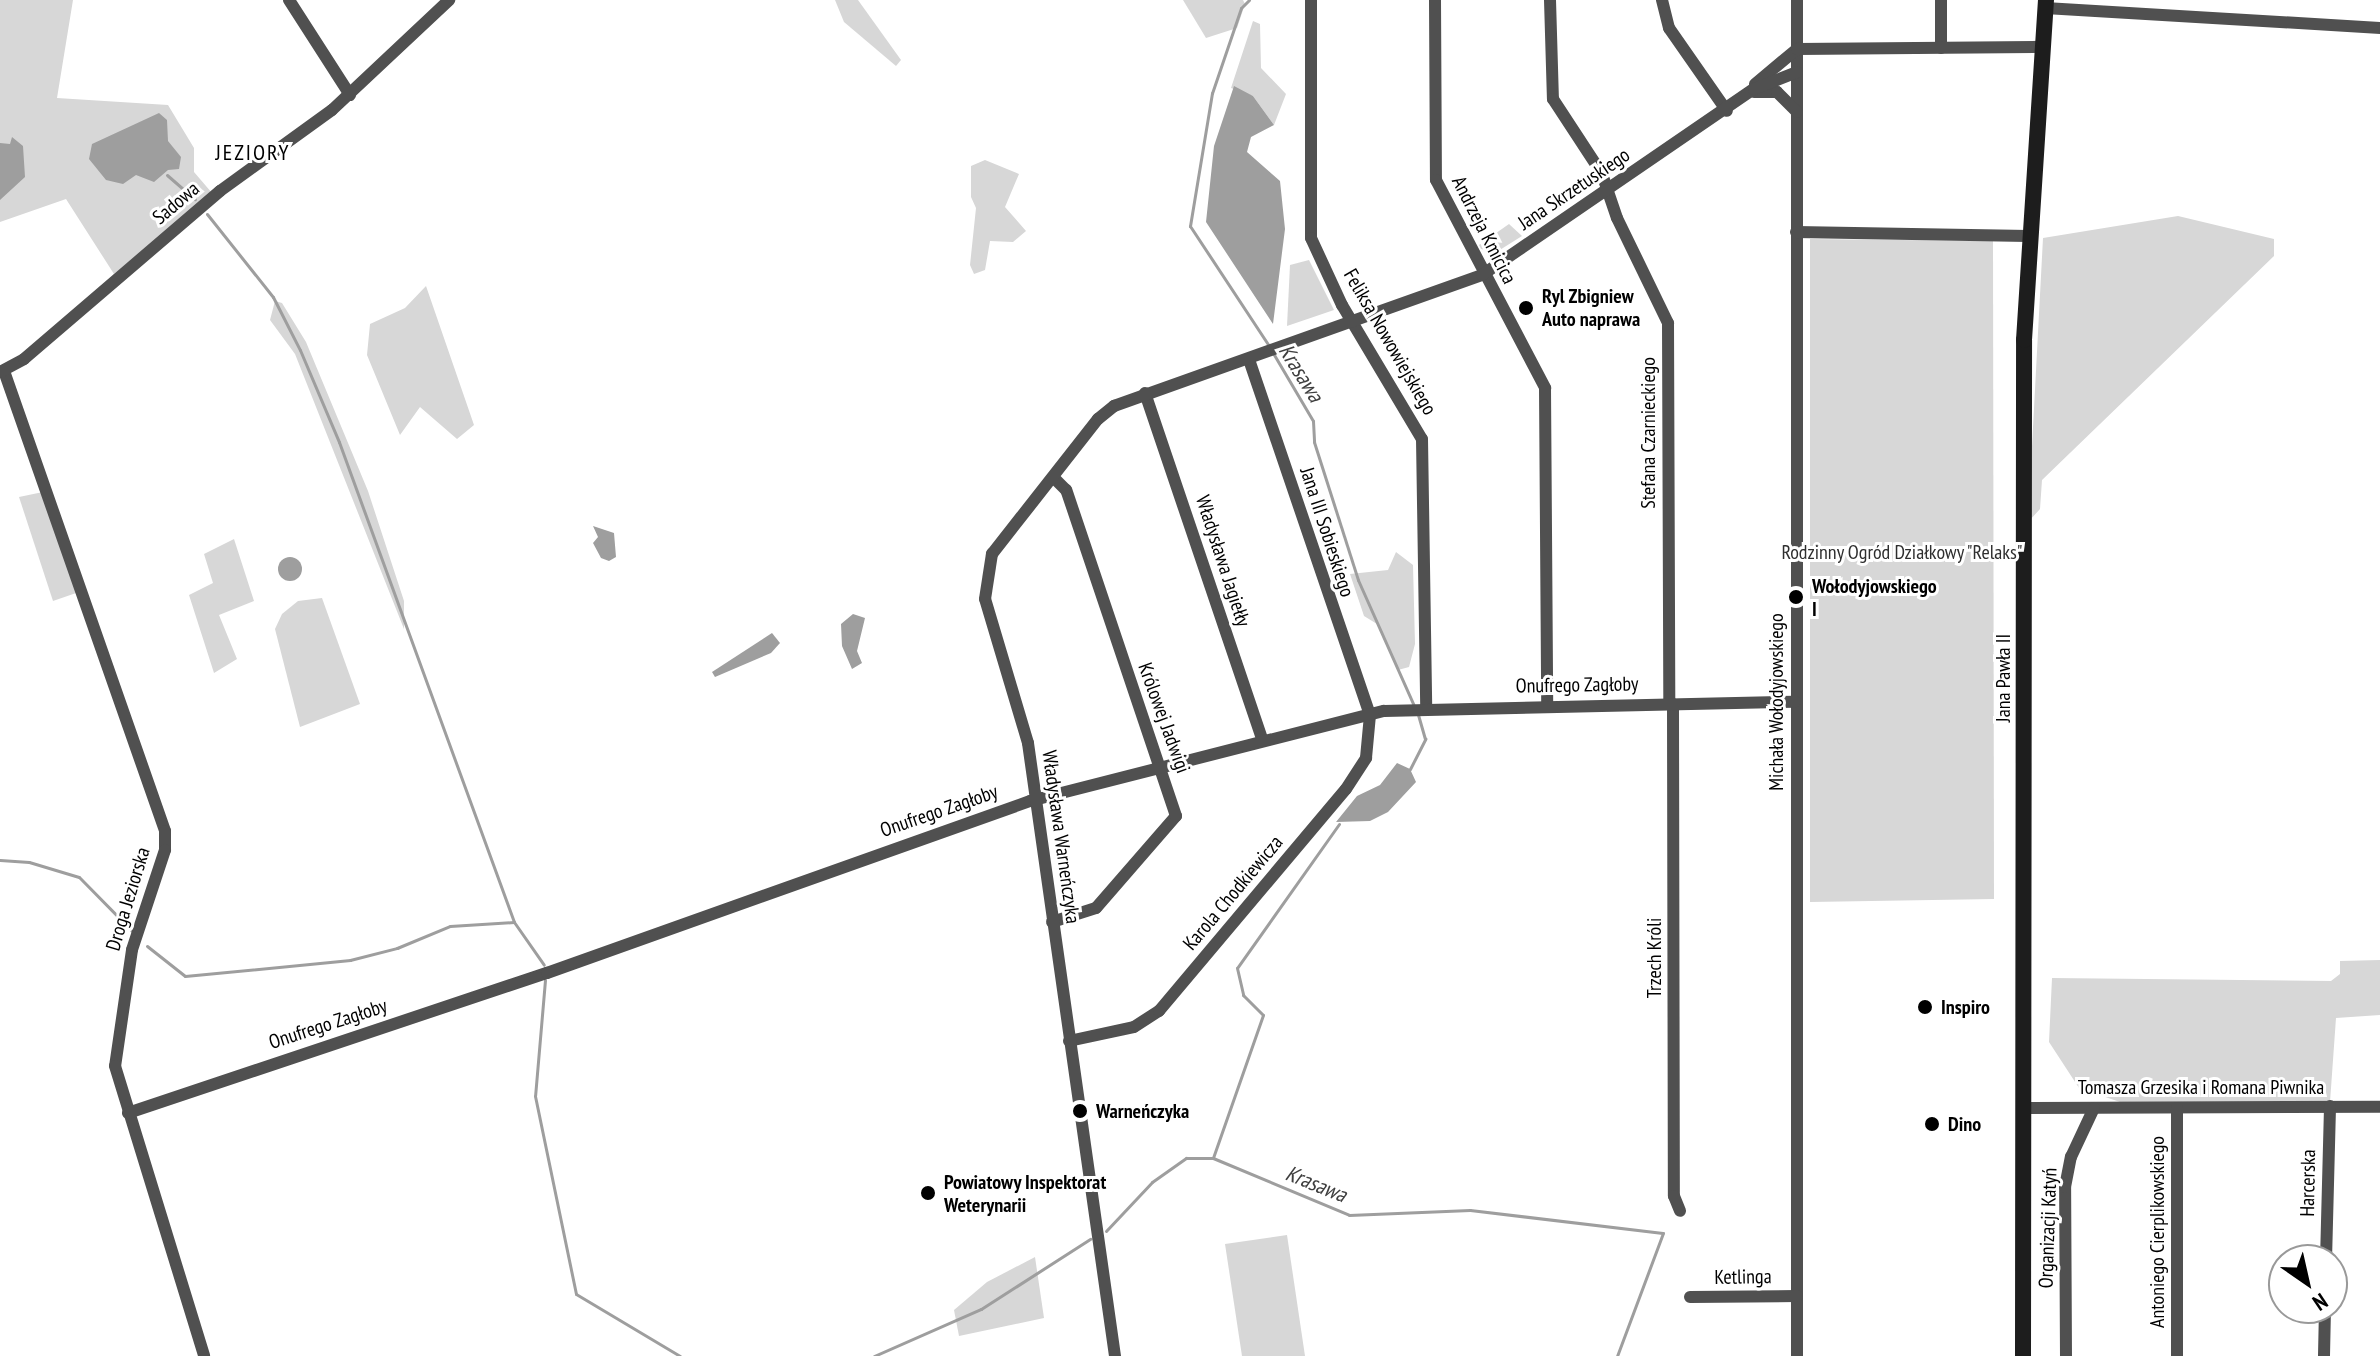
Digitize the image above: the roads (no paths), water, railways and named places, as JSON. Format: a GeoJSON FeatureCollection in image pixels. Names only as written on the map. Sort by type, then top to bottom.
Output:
{"type":"FeatureCollection","features":[{"type":"Feature","properties":{"kind":"main road","name":"Jana Pawła II"},"geometry":{"type":"LineString","coordinates":[[2023,1356],[2022,508],[2028,236],[2045,4]]}},
{"type":"Feature","properties":{"kind":"street"},"geometry":{"type":"LineString","coordinates":[[289,0],[350,95]]}},
{"type":"Feature","properties":{"kind":"street","name":"Sadowa"},"geometry":{"type":"LineString","coordinates":[[2,372],[211,199],[350,95],[449,0]]}},
{"type":"Feature","properties":{"kind":"street","name":"Feliksa Nowowiejskiego"},"geometry":{"type":"LineString","coordinates":[[1311,0],[1311,238],[1353,323],[1422,439],[1419,708]]}},
{"type":"Feature","properties":{"kind":"street","name":"Andrzeja Kmicica"},"geometry":{"type":"LineString","coordinates":[[1435,0],[1433,169],[1482,275],[1545,388],[1547,706]]}},
{"type":"Feature","properties":{"kind":"street","name":"Stefana Czarnieckiego"},"geometry":{"type":"LineString","coordinates":[[1550,0],[1553,99],[1609,190],[1617,218],[1668,323],[1671,704]]}},
{"type":"Feature","properties":{"kind":"street"},"geometry":{"type":"LineString","coordinates":[[1662,0],[1669,28],[1727,111]]}},
{"type":"Feature","properties":{"kind":"street","name":"Michała Wołodyjowskiego"},"geometry":{"type":"LineString","coordinates":[[1797,0],[1797,1356]]}},
{"type":"Feature","properties":{"kind":"street"},"geometry":{"type":"LineString","coordinates":[[1941,0],[1941,48]]}},
{"type":"Feature","properties":{"kind":"street"},"geometry":{"type":"LineString","coordinates":[[2045,4],[2380,28]]}},
{"type":"Feature","properties":{"kind":"street"},"geometry":{"type":"LineString","coordinates":[[1797,49],[2042,47]]}},
{"type":"Feature","properties":{"kind":"street","name":"Jana Skrzetuskiego"},"geometry":{"type":"LineString","coordinates":[[1145,393],[1272,352],[1482,275],[1727,111],[1797,49]]}},
{"type":"Feature","properties":{"kind":"street","name":"Jana Skrzetuskiego"},"geometry":{"type":"LineString","coordinates":[[1744,97],[1797,72]]}},
{"type":"Feature","properties":{"kind":"street"},"geometry":{"type":"LineString","coordinates":[[1744,97],[1770,90],[1784,95],[1797,112]]}},
{"type":"Feature","properties":{"kind":"street"},"geometry":{"type":"LineString","coordinates":[[1796,232],[2028,236]]}},
{"type":"Feature","properties":{"kind":"street","name":"Jana III Sobieskiego"},"geometry":{"type":"LineString","coordinates":[[1249,360],[1370,715]]}},
{"type":"Feature","properties":{"kind":"street","name":"Droga Jeziorska"},"geometry":{"type":"LineString","coordinates":[[2,372],[165,831],[165,850],[132,950],[115,1066],[204,1356]]}},
{"type":"Feature","properties":{"kind":"street","name":"Władysława Warneńczyka"},"geometry":{"type":"LineString","coordinates":[[1115,1356],[1036,799],[1022,719],[987,608],[984,580],[1003,535],[1098,419],[1145,393]]}},
{"type":"Feature","properties":{"kind":"street","name":"Władysława Jagiełły"},"geometry":{"type":"LineString","coordinates":[[1145,393],[1263,741]]}},
{"type":"Feature","properties":{"kind":"street","name":"Królowej Jadwigi"},"geometry":{"type":"LineString","coordinates":[[1052,922],[1096,908],[1175,821],[1160,767],[1066,490],[1053,477]]}},
{"type":"Feature","properties":{"kind":"street","name":"Onufrego Zagłoby"},"geometry":{"type":"LineString","coordinates":[[128,1113],[547,973],[1036,799],[1263,741],[1370,715],[1419,708],[1795,702]]}},
{"type":"Feature","properties":{"kind":"street","name":"Trzech Króli"},"geometry":{"type":"LineString","coordinates":[[1671,704],[1674,1196],[1680,1211]]}},
{"type":"Feature","properties":{"kind":"street","name":"Karola Chodkiewicza"},"geometry":{"type":"LineString","coordinates":[[1069,1041],[1134,1027],[1159,1011],[1353,780],[1366,758],[1370,715]]}},
{"type":"Feature","properties":{"kind":"street","name":"Harcerska"},"geometry":{"type":"LineString","coordinates":[[2326,1244],[2330,1106]]}},
{"type":"Feature","properties":{"kind":"street","name":"Tomasza Grzesika i Romana Piwnika"},"geometry":{"type":"LineString","coordinates":[[2023,1108],[2380,1107]]}},
{"type":"Feature","properties":{"kind":"street","name":"Organizacji Katyń"},"geometry":{"type":"LineString","coordinates":[[2066,1356],[2065,1187],[2071,1157],[2094,1108]]}},
{"type":"Feature","properties":{"kind":"street","name":"Antoniego Cierplikowskiego"},"geometry":{"type":"LineString","coordinates":[[2177,1108],[2177,1356]]}},
{"type":"Feature","properties":{"kind":"street","name":"Ketlinga"},"geometry":{"type":"LineString","coordinates":[[1690,1297],[1797,1296]]}},
{"type":"Feature","properties":{"kind":"street"},"geometry":{"type":"LineString","coordinates":[[2324,1356],[2325,1324]]}},
{"type":"Feature","properties":{"kind":"waterway","name":"Krasawa"},"geometry":{"type":"LineString","coordinates":[[1249,0],[1241,8],[1212,93],[1190,226],[1269,346]]}},
{"type":"Feature","properties":{"kind":"waterway"},"geometry":{"type":"LineString","coordinates":[[167,175],[195,199]]}},
{"type":"Feature","properties":{"kind":"waterway"},"geometry":{"type":"LineString","coordinates":[[207,214],[273,297],[300,350],[339,442],[514,922]]}},
{"type":"Feature","properties":{"kind":"waterway","name":"Krasawa"},"geometry":{"type":"LineString","coordinates":[[1273,353],[1313,421],[1314,442],[1358,580],[1415,708]]}},
{"type":"Feature","properties":{"kind":"waterway","name":"Krasawa"},"geometry":{"type":"LineString","coordinates":[[1410,769],[1425,739],[1418,715]]}},
{"type":"Feature","properties":{"kind":"waterway","name":"Krasawa"},"geometry":{"type":"LineString","coordinates":[[1339,824],[1237,968],[1243,995],[1263,1015],[1213,1158],[1349,1215],[1470,1210],[1663,1233],[1617,1356]]}},
{"type":"Feature","properties":{"kind":"waterway"},"geometry":{"type":"LineString","coordinates":[[0,860],[29,862],[79,877],[134,933]]}},
{"type":"Feature","properties":{"kind":"waterway"},"geometry":{"type":"LineString","coordinates":[[147,946],[185,976],[350,960],[397,948],[450,926],[514,922],[544,965]]}},
{"type":"Feature","properties":{"kind":"waterway"},"geometry":{"type":"LineString","coordinates":[[545,980],[535,1096],[576,1294],[680,1356]]}},
{"type":"Feature","properties":{"kind":"waterway"},"geometry":{"type":"LineString","coordinates":[[1106,1231],[1152,1182],[1186,1158],[1213,1158]]}},
{"type":"Feature","properties":{"kind":"waterway"},"geometry":{"type":"LineString","coordinates":[[874,1356],[981,1309],[1090,1239]]}},
{"type":"Feature","properties":{"kind":"place","name":"Ryl Zbigniew Auto naprawa"},"geometry":{"type":"Point","coordinates":[1526,308]}},
{"type":"Feature","properties":{"kind":"place","name":"Wołodyjowskiego I"},"geometry":{"type":"Point","coordinates":[1796,597]}},
{"type":"Feature","properties":{"kind":"place","name":"Inspiro"},"geometry":{"type":"Point","coordinates":[1925,1007]}},
{"type":"Feature","properties":{"kind":"place","name":"Warneńczyka"},"geometry":{"type":"Point","coordinates":[1080,1111]}},
{"type":"Feature","properties":{"kind":"place","name":"Dino"},"geometry":{"type":"Point","coordinates":[1932,1124]}},
{"type":"Feature","properties":{"kind":"place","name":"Powiatowy Inspektorat Weterynarii"},"geometry":{"type":"Point","coordinates":[928,1193]}},
{"type":"Feature","properties":{"kind":"district","name":"JEZIORY"},"geometry":{"type":"Point","coordinates":[253,153]}},
{"type":"Feature","properties":{"kind":"park label","name":"Rodzinny Ogród Działkowy \"Relaks\""},"geometry":{"type":"Point","coordinates":[1902,552]}}]}
